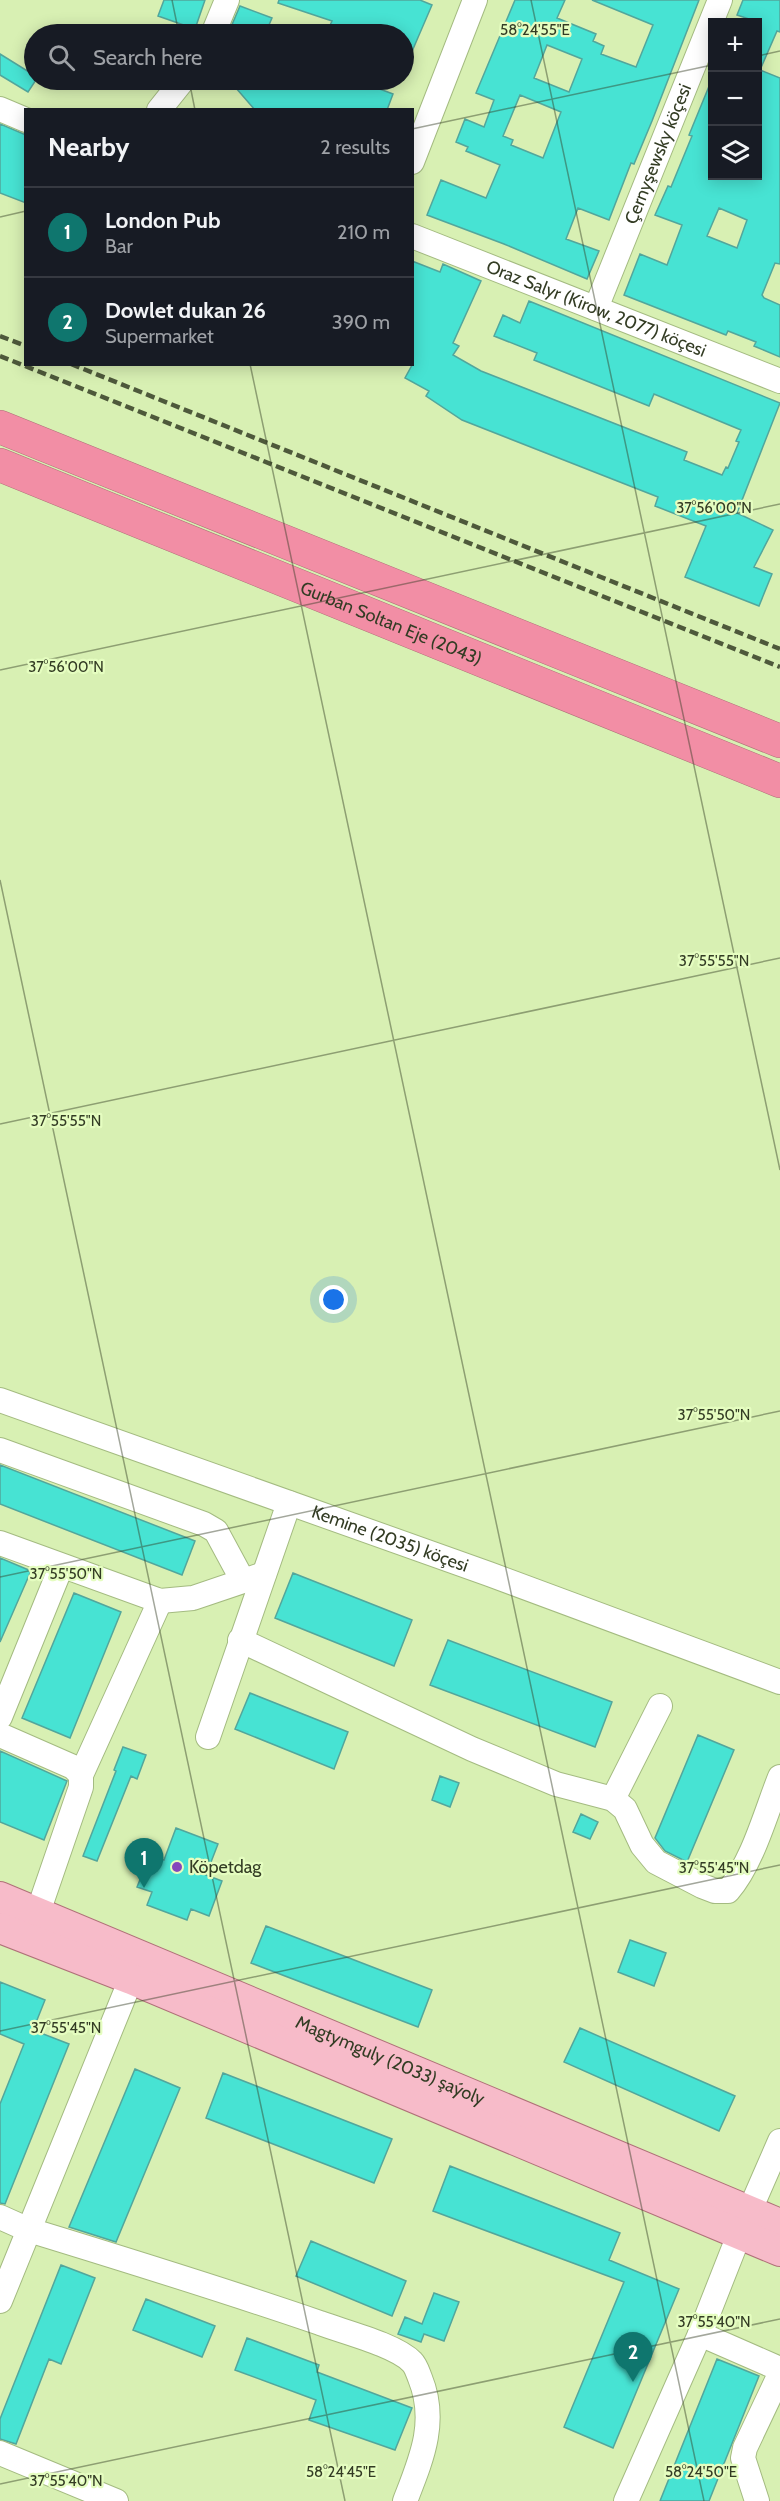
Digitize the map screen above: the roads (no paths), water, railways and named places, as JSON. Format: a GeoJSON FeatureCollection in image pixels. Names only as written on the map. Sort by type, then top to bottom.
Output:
{"type":"FeatureCollection","features":[{"type":"Feature","properties":{"kind":"highway"},"geometry":{"type":"LineString","coordinates":[[0,427],[780,741]]}},
{"type":"Feature","properties":{"kind":"highway","name":"Gurban Soltan Eje (2043)"},"geometry":{"type":"LineString","coordinates":[[0,465],[780,781]]}},
{"type":"Feature","properties":{"kind":"main road","name":"Magtymguly (2033) şaýoly"},"geometry":{"type":"LineString","coordinates":[[0,1897],[744,2223],[780,2251]]}},
{"type":"Feature","properties":{"kind":"main road","name":"Magtymguly (2033) şaýoly"},"geometry":{"type":"LineString","coordinates":[[0,1928],[744,2223],[780,2224]]}},
{"type":"Feature","properties":{"kind":"street"},"geometry":{"type":"LineString","coordinates":[[217,24],[227,0]]}},
{"type":"Feature","properties":{"kind":"street"},"geometry":{"type":"LineString","coordinates":[[414,157],[476,0]]}},
{"type":"Feature","properties":{"kind":"street","name":"Çernyşewsky köçesi"},"geometry":{"type":"LineString","coordinates":[[596,308],[720,0]]}},
{"type":"Feature","properties":{"kind":"street"},"geometry":{"type":"LineString","coordinates":[[161,108],[176,90]]}},
{"type":"Feature","properties":{"kind":"street"},"geometry":{"type":"LineString","coordinates":[[0,109],[24,119]]}},
{"type":"Feature","properties":{"kind":"street","name":"Oraz Salyr (Kirow, 2077) köçesi"},"geometry":{"type":"LineString","coordinates":[[414,237],[780,381]]}},
{"type":"Feature","properties":{"kind":"street","name":"Kemine (2035) köçesi"},"geometry":{"type":"LineString","coordinates":[[0,1400],[780,1682]]}},
{"type":"Feature","properties":{"kind":"street"},"geometry":{"type":"LineString","coordinates":[[0,1450],[204,1524],[216,1531],[253,1577]]}},
{"type":"Feature","properties":{"kind":"street"},"geometry":{"type":"LineString","coordinates":[[208,1737],[240,1640],[253,1577],[289,1503]]}},
{"type":"Feature","properties":{"kind":"street"},"geometry":{"type":"LineString","coordinates":[[0,1543],[159,1601],[194,1598],[253,1577]]}},
{"type":"Feature","properties":{"kind":"street"},"geometry":{"type":"LineString","coordinates":[[0,1717],[61,1567]]}},
{"type":"Feature","properties":{"kind":"street"},"geometry":{"type":"LineString","coordinates":[[38,1912],[81,1787],[81,1775],[159,1601]]}},
{"type":"Feature","properties":{"kind":"street"},"geometry":{"type":"LineString","coordinates":[[240,1640],[472,1749],[556,1784],[613,1799],[625,1809],[642,1845],[656,1862],[715,1891],[728,1891],[746,1863],[780,1777]]}},
{"type":"Feature","properties":{"kind":"street"},"geometry":{"type":"LineString","coordinates":[[613,1799],[660,1706]]}},
{"type":"Feature","properties":{"kind":"street"},"geometry":{"type":"LineString","coordinates":[[0,1735],[73,1767],[81,1775]]}},
{"type":"Feature","properties":{"kind":"street"},"geometry":{"type":"LineString","coordinates":[[0,2301],[131,1979]]}},
{"type":"Feature","properties":{"kind":"street"},"geometry":{"type":"LineString","coordinates":[[626,2501],[700,2334],[744,2223],[780,2141]]}},
{"type":"Feature","properties":{"kind":"street"},"geometry":{"type":"LineString","coordinates":[[0,2217],[29,2230],[292,2314],[395,2350],[413,2363],[428,2398],[428,2427],[421,2459],[405,2501]]}},
{"type":"Feature","properties":{"kind":"street"},"geometry":{"type":"LineString","coordinates":[[700,2334],[780,2369]]}},
{"type":"Feature","properties":{"kind":"street"},"geometry":{"type":"LineString","coordinates":[[757,2501],[743,2458],[745,2448],[780,2374]]}},
{"type":"Feature","properties":{"kind":"street"},"geometry":{"type":"LineString","coordinates":[[0,2453],[116,2501]]}},
{"type":"Feature","properties":{"kind":"railway"},"geometry":{"type":"LineString","coordinates":[[0,336],[24,345]]}},
{"type":"Feature","properties":{"kind":"railway"},"geometry":{"type":"LineString","coordinates":[[0,356],[24,366]]}},
{"type":"Feature","properties":{"kind":"railway"},"geometry":{"type":"LineString","coordinates":[[25,366],[780,667]]}},
{"type":"Feature","properties":{"kind":"railway"},"geometry":{"type":"LineString","coordinates":[[76,366],[780,649]]}},
{"type":"Feature","properties":{"kind":"place","name":"Köpetdag"},"geometry":{"type":"Point","coordinates":[177,1867]}},
{"type":"Feature","properties":{"kind":"place","name":"London Pub"},"geometry":{"type":"Point","coordinates":[144,1888]}},
{"type":"Feature","properties":{"kind":"place","name":"Dowlet dukan 26"},"geometry":{"type":"Point","coordinates":[633,2382]}}]}
